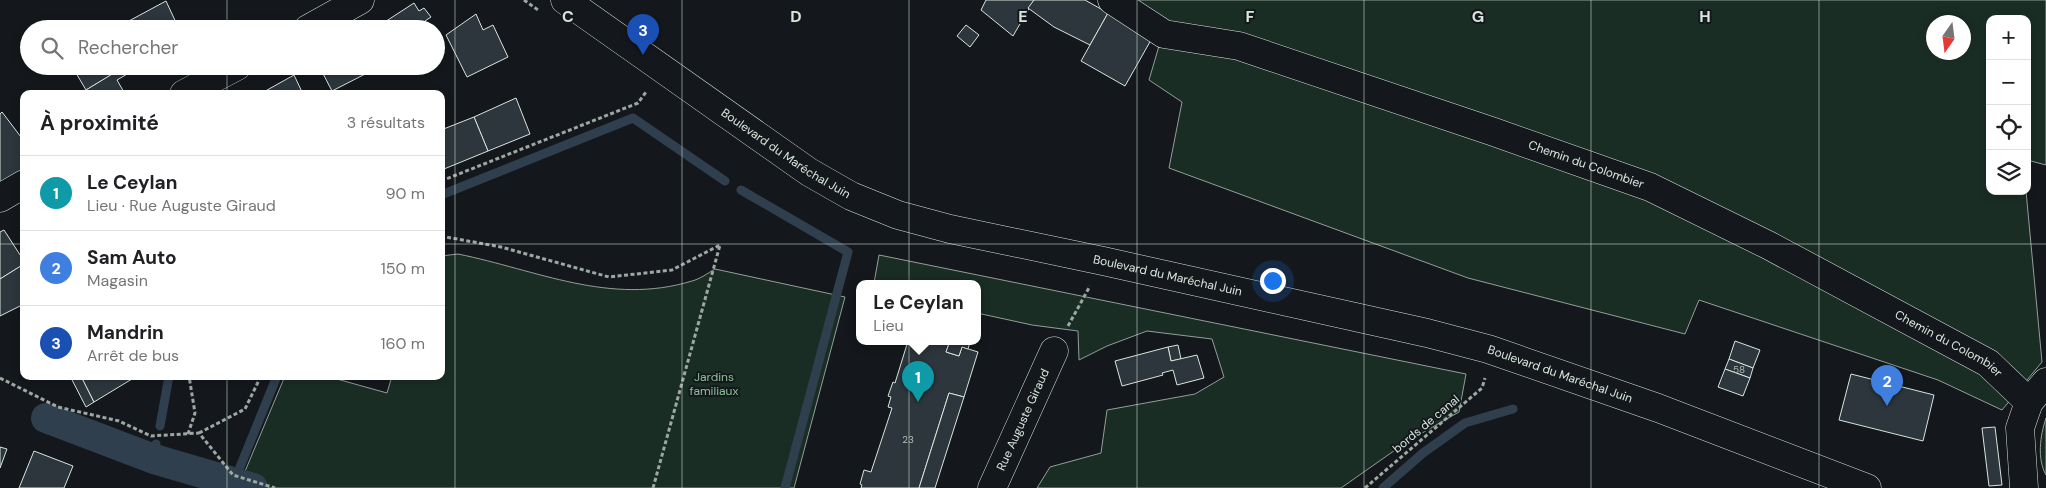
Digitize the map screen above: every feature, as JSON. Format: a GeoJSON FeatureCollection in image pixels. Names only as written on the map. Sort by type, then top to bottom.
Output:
{"type":"FeatureCollection","features":[{"type":"Feature","properties":{"kind":"main road"},"geometry":{"type":"LineString","coordinates":[[324,20],[360,0]]}},
{"type":"Feature","properties":{"kind":"main road","name":"Boulevard du Maréchal Juin"},"geometry":{"type":"LineString","coordinates":[[566,0],[809,172],[851,196],[898,215],[950,229],[1360,318],[1488,349],[1658,408],[1868,488]]}},
{"type":"Feature","properties":{"kind":"main road","name":"Chemin du Colombier"},"geometry":{"type":"LineString","coordinates":[[1112,0],[1164,34],[1239,46],[1650,187],[1768,245],[1988,363],[2029,402]]}},
{"type":"Feature","properties":{"kind":"main road"},"geometry":{"type":"LineString","coordinates":[[192,90],[220,75]]}},
{"type":"Feature","properties":{"kind":"main road"},"geometry":{"type":"LineString","coordinates":[[0,198],[20,186]]}},
{"type":"Feature","properties":{"kind":"main road","name":"Rue Auguste Giraud"},"geometry":{"type":"LineString","coordinates":[[992,488],[1054,351]]}},
{"type":"Feature","properties":{"kind":"main road"},"geometry":{"type":"LineString","coordinates":[[2024,488],[2020,428],[2029,402],[2046,382]]}},
{"type":"Feature","properties":{"kind":"path"},"geometry":{"type":"LineString","coordinates":[[445,179],[638,103],[663,69]]}},
{"type":"Feature","properties":{"kind":"path"},"geometry":{"type":"LineString","coordinates":[[445,237],[501,248],[609,277],[672,270],[720,245],[653,488]]}},
{"type":"Feature","properties":{"kind":"path"},"geometry":{"type":"LineString","coordinates":[[1054,351],[1094,279]]}},
{"type":"Feature","properties":{"kind":"path","name":"bords de canal"},"geometry":{"type":"LineString","coordinates":[[1365,488],[1482,388],[1486,374]]}},
{"type":"Feature","properties":{"kind":"path"},"geometry":{"type":"LineString","coordinates":[[0,378],[58,407],[120,421],[150,436],[199,433],[245,409],[259,380]]}},
{"type":"Feature","properties":{"kind":"path"},"geometry":{"type":"LineString","coordinates":[[188,434],[194,413],[190,380]]}},
{"type":"Feature","properties":{"kind":"path"},"geometry":{"type":"LineString","coordinates":[[199,433],[232,475],[276,488]]}},
{"type":"Feature","properties":{"kind":"green space"},"geometry":{"type":"Polygon","coordinates":[[[1133,0],[2046,0],[2046,165],[2031,161],[2031,15],[1986,15],[1986,195],[2026,195],[2042,362],[2002,410],[1938,380],[1699,300],[1685,334],[1468,278],[1169,168],[1182,102],[1149,80],[1166,22],[1133,0]]]}},
{"type":"Feature","properties":{"kind":"green space","name":"Jardins familiaux"},"geometry":{"type":"Polygon","coordinates":[[[458,254],[574,283],[603,288],[632,290],[662,288],[695,280],[715,269],[845,297],[794,488],[238,488],[283,380],[340,380],[387,393],[391,380],[445,380],[445,256],[458,254]]]}},
{"type":"Feature","properties":{"kind":"green space"},"geometry":{"type":"Polygon","coordinates":[[[879,255],[1466,374],[1459,412],[1408,441],[1341,488],[1037,488],[1050,467],[1101,453],[1107,410],[1195,394],[1224,377],[1212,339],[1147,331],[1107,346],[1079,360],[1078,331],[1032,325],[981,314],[981,280],[875,280],[879,255]]]}},
{"type":"Feature","properties":{"kind":"green space"},"geometry":{"type":"Polygon","coordinates":[[[2046,418],[2046,475],[2041,462],[2040,447],[2046,418]]]}},
{"type":"Feature","properties":{"kind":"building"},"geometry":{"type":"Polygon","coordinates":[[[986,0],[1034,0],[1013,36],[981,10],[986,0]]]}},
{"type":"Feature","properties":{"kind":"building"},"geometry":{"type":"Polygon","coordinates":[[[1034,0],[1085,0],[1108,13],[1090,45],[1054,27],[1028,8],[1034,0]]]}},
{"type":"Feature","properties":{"kind":"building"},"geometry":{"type":"Polygon","coordinates":[[[166,1],[175,20],[131,20],[166,1]]]}},
{"type":"Feature","properties":{"kind":"building"},"geometry":{"type":"Polygon","coordinates":[[[414,3],[419,11],[424,8],[431,17],[426,20],[388,20],[414,3]]]}},
{"type":"Feature","properties":{"kind":"building"},"geometry":{"type":"Polygon","coordinates":[[[1108,13],[1151,40],[1125,86],[1081,61],[1108,13]]]}},
{"type":"Feature","properties":{"kind":"building"},"geometry":{"type":"Polygon","coordinates":[[[476,14],[483,30],[493,25],[508,57],[467,77],[446,35],[476,14]]]}},
{"type":"Feature","properties":{"kind":"building"},"geometry":{"type":"Polygon","coordinates":[[[966,25],[979,35],[970,47],[957,36],[966,25]]]}},
{"type":"Feature","properties":{"kind":"building"},"geometry":{"type":"Polygon","coordinates":[[[77,75],[111,75],[86,90],[77,75]]]}},
{"type":"Feature","properties":{"kind":"building"},"geometry":{"type":"Polygon","coordinates":[[[111,75],[126,75],[117,80],[123,90],[86,90],[111,75]]]}},
{"type":"Feature","properties":{"kind":"building"},"geometry":{"type":"Polygon","coordinates":[[[294,75],[301,90],[267,90],[294,75]]]}},
{"type":"Feature","properties":{"kind":"building"},"geometry":{"type":"Polygon","coordinates":[[[324,75],[363,75],[334,90],[331,90],[324,75]]]}},
{"type":"Feature","properties":{"kind":"building"},"geometry":{"type":"Polygon","coordinates":[[[516,98],[530,134],[488,151],[474,117],[516,98]]]}},
{"type":"Feature","properties":{"kind":"building"},"geometry":{"type":"Polygon","coordinates":[[[2,112],[20,136],[20,171],[0,185],[0,114],[2,112]]]}},
{"type":"Feature","properties":{"kind":"building"},"geometry":{"type":"Polygon","coordinates":[[[474,117],[488,151],[445,169],[445,128],[474,117]]]}},
{"type":"Feature","properties":{"kind":"building"},"geometry":{"type":"Polygon","coordinates":[[[4,230],[20,255],[20,266],[0,279],[0,232],[4,230]]]}},
{"type":"Feature","properties":{"kind":"building"},"geometry":{"type":"Polygon","coordinates":[[[20,266],[20,306],[0,316],[0,279],[20,266]]]}},
{"type":"Feature","properties":{"kind":"building"},"geometry":{"type":"Polygon","coordinates":[[[1735,341],[1760,350],[1753,368],[1729,359],[1735,341]]]}},
{"type":"Feature","properties":{"kind":"building"},"geometry":{"type":"Polygon","coordinates":[[[907,345],[949,345],[946,352],[959,356],[962,347],[978,352],[964,397],[949,393],[919,488],[861,488],[862,485],[860,484],[864,470],[871,472],[892,408],[888,407],[891,397],[888,396],[893,382],[895,383],[907,345]]]}},
{"type":"Feature","properties":{"kind":"building"},"geometry":{"type":"Polygon","coordinates":[[[949,345],[969,345],[968,349],[962,347],[959,356],[946,352],[949,345]]]}},
{"type":"Feature","properties":{"kind":"building"},"geometry":{"type":"Polygon","coordinates":[[[1178,345],[1181,359],[1171,361],[1168,347],[1178,345]]]}},
{"type":"Feature","properties":{"kind":"building"},"geometry":{"type":"Polygon","coordinates":[[[1168,347],[1171,361],[1197,355],[1204,378],[1177,385],[1173,370],[1162,373],[1163,375],[1122,386],[1115,361],[1168,347]]]}},
{"type":"Feature","properties":{"kind":"building"},"geometry":{"type":"Polygon","coordinates":[[[1729,359],[1753,368],[1750,378],[1725,369],[1729,359]]]}},
{"type":"Feature","properties":{"kind":"building"},"geometry":{"type":"Polygon","coordinates":[[[1725,369],[1750,378],[1743,396],[1718,387],[1725,369]]]}},
{"type":"Feature","properties":{"kind":"building"},"geometry":{"type":"Polygon","coordinates":[[[1851,374],[1934,395],[1923,441],[1839,420],[1851,374]]]}},
{"type":"Feature","properties":{"kind":"building"},"geometry":{"type":"Polygon","coordinates":[[[72,380],[83,380],[94,402],[86,407],[72,380]]]}},
{"type":"Feature","properties":{"kind":"building"},"geometry":{"type":"Polygon","coordinates":[[[83,380],[130,380],[94,402],[83,380]]]}},
{"type":"Feature","properties":{"kind":"building"},"geometry":{"type":"Polygon","coordinates":[[[949,393],[964,397],[935,488],[919,488],[949,393]]]}},
{"type":"Feature","properties":{"kind":"building"},"geometry":{"type":"Polygon","coordinates":[[[1995,427],[2002,485],[1989,486],[1982,428],[1995,427]]]}},
{"type":"Feature","properties":{"kind":"building"},"geometry":{"type":"Polygon","coordinates":[[[0,447],[7,449],[0,468],[0,447]]]}},
{"type":"Feature","properties":{"kind":"building"},"geometry":{"type":"Polygon","coordinates":[[[34,451],[73,466],[64,488],[19,488],[34,451]]]}},
{"type":"Feature","properties":{"kind":"waterway"},"geometry":{"type":"LineString","coordinates":[[445,193],[633,118],[725,181]]}},
{"type":"Feature","properties":{"kind":"waterway"},"geometry":{"type":"LineString","coordinates":[[741,190],[848,252],[785,488]]}},
{"type":"Feature","properties":{"kind":"waterway"},"geometry":{"type":"LineString","coordinates":[[160,426],[168,380]]}},
{"type":"Feature","properties":{"kind":"waterway"},"geometry":{"type":"LineString","coordinates":[[240,467],[275,380]]}},
{"type":"Feature","properties":{"kind":"waterway"},"geometry":{"type":"LineString","coordinates":[[1383,488],[1423,453],[1465,423],[1513,409]]}},
{"type":"Feature","properties":{"kind":"waterway"},"geometry":{"type":"LineString","coordinates":[[46,418],[154,459],[253,488]]}},
{"type":"Feature","properties":{"kind":"waterway"},"geometry":{"type":"LineString","coordinates":[[154,459],[156,444]]}},
{"type":"Feature","properties":{"kind":"place","name":"Mandrin"},"geometry":{"type":"Point","coordinates":[643,55]}},
{"type":"Feature","properties":{"kind":"place","name":"Le Ceylan"},"geometry":{"type":"Point","coordinates":[918,402]}},
{"type":"Feature","properties":{"kind":"place","name":"Sam Auto"},"geometry":{"type":"Point","coordinates":[1887,406]}}]}
